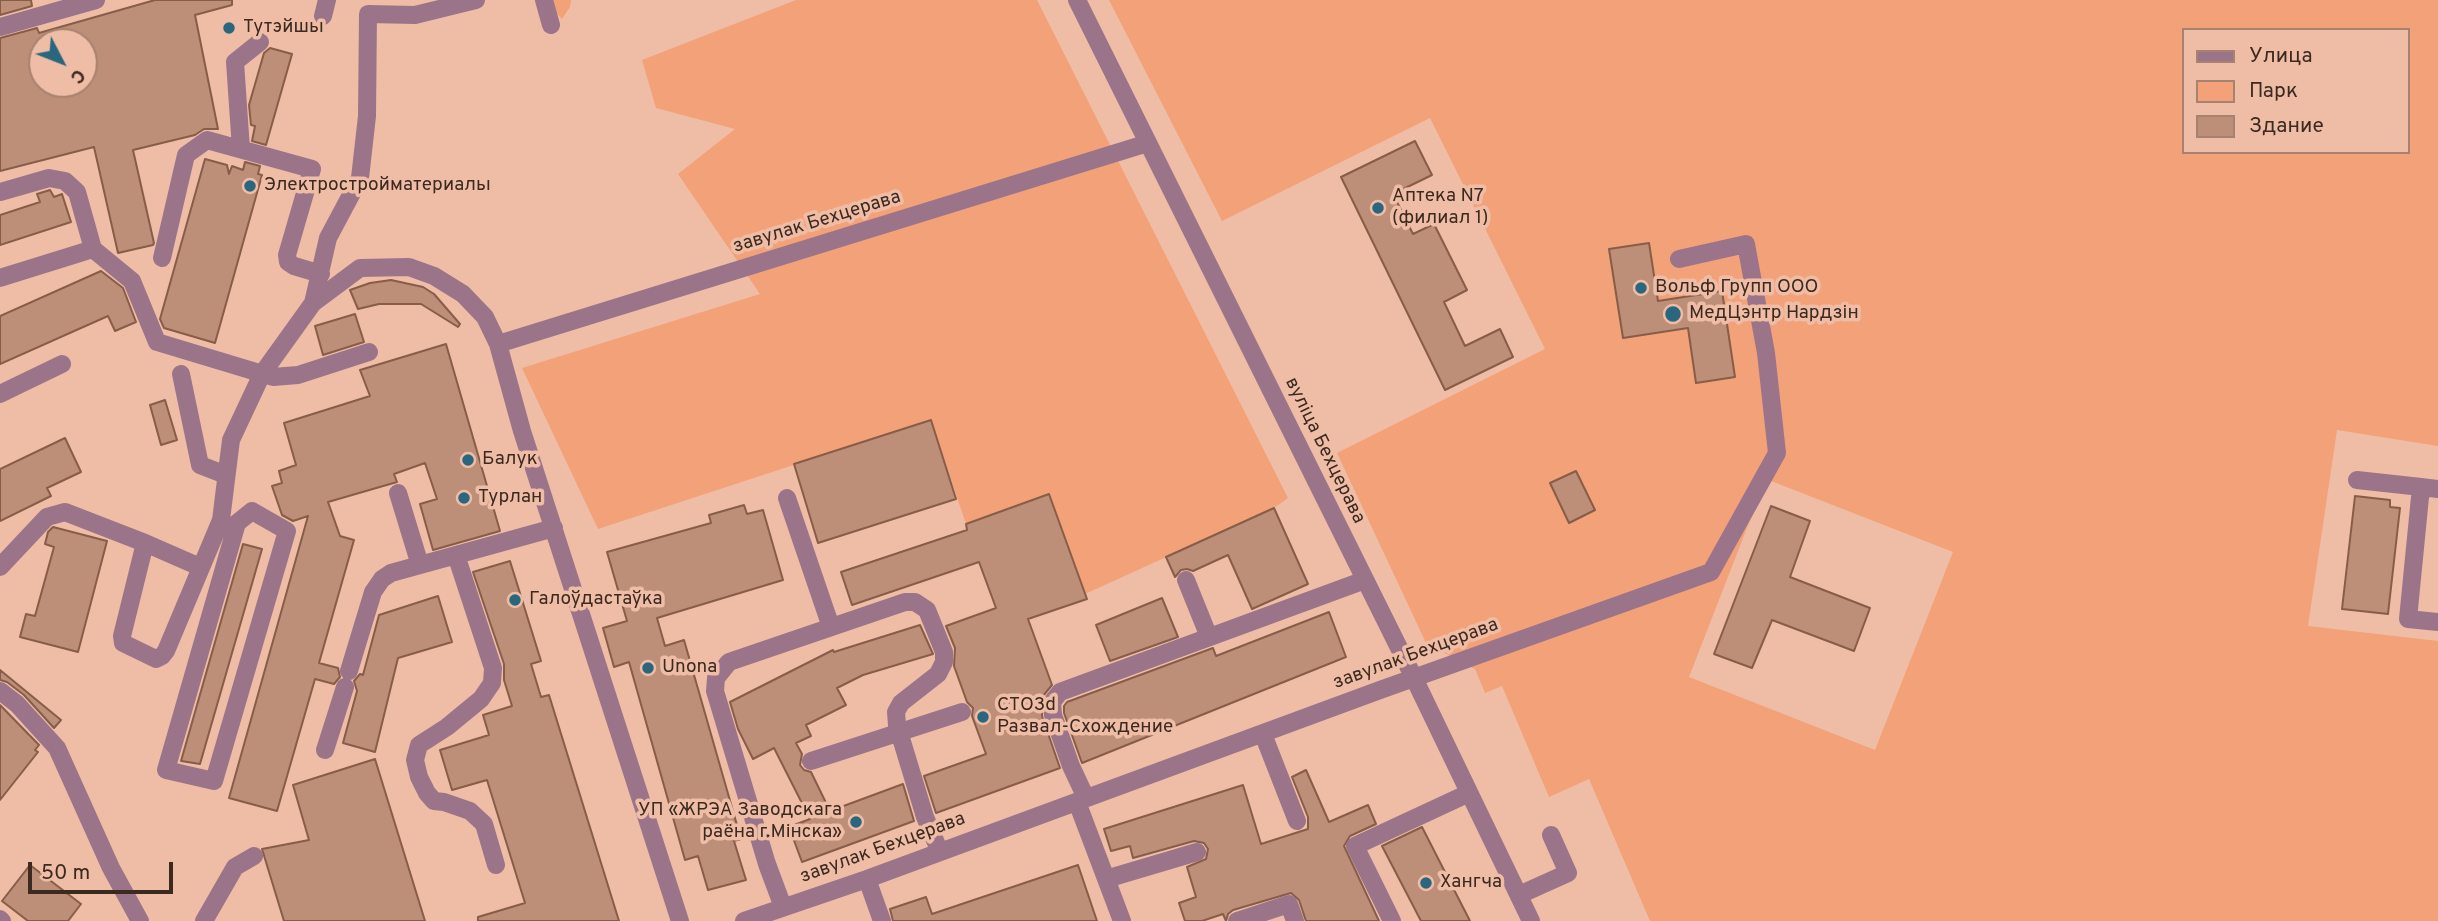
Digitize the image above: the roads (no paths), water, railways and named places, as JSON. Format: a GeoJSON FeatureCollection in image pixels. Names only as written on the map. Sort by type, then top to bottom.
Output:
{"type":"FeatureCollection","features":[{"type":"Feature","properties":{"kind":"street"},"geometry":{"type":"LineString","coordinates":[[0,27],[96,0]]}},
{"type":"Feature","properties":{"kind":"street"},"geometry":{"type":"LineString","coordinates":[[313,303],[328,238],[360,178],[367,116],[363,7],[415,15],[446,3],[476,0]]}},
{"type":"Feature","properties":{"kind":"street"},"geometry":{"type":"LineString","coordinates":[[544,0],[551,25]]}},
{"type":"Feature","properties":{"kind":"street","name":"вуліца Бехцерава"},"geometry":{"type":"LineString","coordinates":[[1077,0],[1414,678],[1531,921]]}},
{"type":"Feature","properties":{"kind":"street"},"geometry":{"type":"LineString","coordinates":[[241,149],[235,62],[260,42]]}},
{"type":"Feature","properties":{"kind":"street"},"geometry":{"type":"LineString","coordinates":[[162,258],[186,155],[207,139],[312,169],[287,255],[288,261],[294,266],[321,274]]}},
{"type":"Feature","properties":{"kind":"street","name":"завулак Бехцерава"},"geometry":{"type":"LineString","coordinates":[[499,344],[1148,143]]}},
{"type":"Feature","properties":{"kind":"street"},"geometry":{"type":"LineString","coordinates":[[0,192],[49,178],[65,181],[77,192],[93,249],[132,281],[157,342],[273,377],[298,375],[369,352]]}},
{"type":"Feature","properties":{"kind":"street","name":"завулак Бехцерава"},"geometry":{"type":"LineString","coordinates":[[744,921],[867,879],[1414,678],[1712,572],[1777,453],[1766,352],[1746,244],[1679,259]]}},
{"type":"Feature","properties":{"kind":"street"},"geometry":{"type":"LineString","coordinates":[[0,278],[93,249]]}},
{"type":"Feature","properties":{"kind":"street"},"geometry":{"type":"LineString","coordinates":[[145,543],[122,636],[123,643],[130,648],[156,659],[163,656],[220,520],[230,440],[262,374],[313,303],[360,268],[409,268],[434,276],[463,294],[485,317],[499,344],[522,430],[680,921]]}},
{"type":"Feature","properties":{"kind":"street"},"geometry":{"type":"LineString","coordinates":[[0,394],[62,364]]}},
{"type":"Feature","properties":{"kind":"street"},"geometry":{"type":"LineString","coordinates":[[181,374],[200,465],[226,475]]}},
{"type":"Feature","properties":{"kind":"street"},"geometry":{"type":"LineString","coordinates":[[2357,480],[2429,488],[2408,619],[2438,622]]}},
{"type":"Feature","properties":{"kind":"street"},"geometry":{"type":"LineString","coordinates":[[398,493],[420,565]]}},
{"type":"Feature","properties":{"kind":"street"},"geometry":{"type":"LineString","coordinates":[[224,494],[287,531],[215,781],[166,770],[237,523],[252,511]]}},
{"type":"Feature","properties":{"kind":"street"},"geometry":{"type":"LineString","coordinates":[[787,498],[831,627]]}},
{"type":"Feature","properties":{"kind":"street"},"geometry":{"type":"LineString","coordinates":[[0,567],[47,517],[65,512],[200,567]]}},
{"type":"Feature","properties":{"kind":"street"},"geometry":{"type":"LineString","coordinates":[[325,750],[373,592],[383,579],[391,573],[554,528]]}},
{"type":"Feature","properties":{"kind":"street"},"geometry":{"type":"LineString","coordinates":[[456,555],[493,668],[492,684],[481,699],[456,720],[419,745],[415,760],[419,777],[434,802],[444,802],[470,811],[484,824],[496,865]]}},
{"type":"Feature","properties":{"kind":"street"},"geometry":{"type":"LineString","coordinates":[[1186,580],[1209,637]]}},
{"type":"Feature","properties":{"kind":"street"},"geometry":{"type":"LineString","coordinates":[[1122,921],[1053,715],[1052,702],[1060,692],[1364,580]]}},
{"type":"Feature","properties":{"kind":"street"},"geometry":{"type":"LineString","coordinates":[[783,908],[715,691],[716,678],[729,662],[905,602],[915,602],[927,610],[944,652],[944,662],[939,674],[901,703],[896,712],[899,732],[925,817],[940,852]]}},
{"type":"Feature","properties":{"kind":"street"},"geometry":{"type":"LineString","coordinates":[[0,691],[17,704],[57,748],[111,868],[140,921]]}},
{"type":"Feature","properties":{"kind":"street"},"geometry":{"type":"LineString","coordinates":[[811,761],[962,712]]}},
{"type":"Feature","properties":{"kind":"street"},"geometry":{"type":"LineString","coordinates":[[1263,734],[1297,821]]}},
{"type":"Feature","properties":{"kind":"street"},"geometry":{"type":"LineString","coordinates":[[1392,921],[1355,846],[1469,793]]}},
{"type":"Feature","properties":{"kind":"street"},"geometry":{"type":"LineString","coordinates":[[1519,895],[1568,873],[1551,835]]}},
{"type":"Feature","properties":{"kind":"street"},"geometry":{"type":"LineString","coordinates":[[1106,879],[1197,852]]}},
{"type":"Feature","properties":{"kind":"street"},"geometry":{"type":"LineString","coordinates":[[204,921],[235,867],[254,856]]}},
{"type":"Feature","properties":{"kind":"street"},"geometry":{"type":"LineString","coordinates":[[867,879],[882,921]]}},
{"type":"Feature","properties":{"kind":"street"},"geometry":{"type":"LineString","coordinates":[[1237,921],[1289,904],[1295,921]]}},
{"type":"Feature","properties":{"kind":"place","name":"Тутэйшы"},"geometry":{"type":"Point","coordinates":[229,28]}},
{"type":"Feature","properties":{"kind":"place","name":"Электростройматериалы"},"geometry":{"type":"Point","coordinates":[250,186]}},
{"type":"Feature","properties":{"kind":"place","name":"Аптека N7 (филиал 1)"},"geometry":{"type":"Point","coordinates":[1378,208]}},
{"type":"Feature","properties":{"kind":"place","name":"Вольф Групп ООО"},"geometry":{"type":"Point","coordinates":[1641,288]}},
{"type":"Feature","properties":{"kind":"place","name":"МедЦэнтр Нардзін"},"geometry":{"type":"Point","coordinates":[1673,314]}},
{"type":"Feature","properties":{"kind":"place","name":"Балук"},"geometry":{"type":"Point","coordinates":[468,460]}},
{"type":"Feature","properties":{"kind":"place","name":"Турлан"},"geometry":{"type":"Point","coordinates":[464,498]}},
{"type":"Feature","properties":{"kind":"place","name":"Галоўдастаўка"},"geometry":{"type":"Point","coordinates":[515,600]}},
{"type":"Feature","properties":{"kind":"place","name":"Unona"},"geometry":{"type":"Point","coordinates":[648,668]}},
{"type":"Feature","properties":{"kind":"place","name":"СТО3d Развал-Схождение"},"geometry":{"type":"Point","coordinates":[983,717]}},
{"type":"Feature","properties":{"kind":"place","name":"УП «ЖРЭА Заводскага раёна г.Мінска»"},"geometry":{"type":"Point","coordinates":[856,822]}},
{"type":"Feature","properties":{"kind":"place","name":"Хангча"},"geometry":{"type":"Point","coordinates":[1426,883]}}]}
